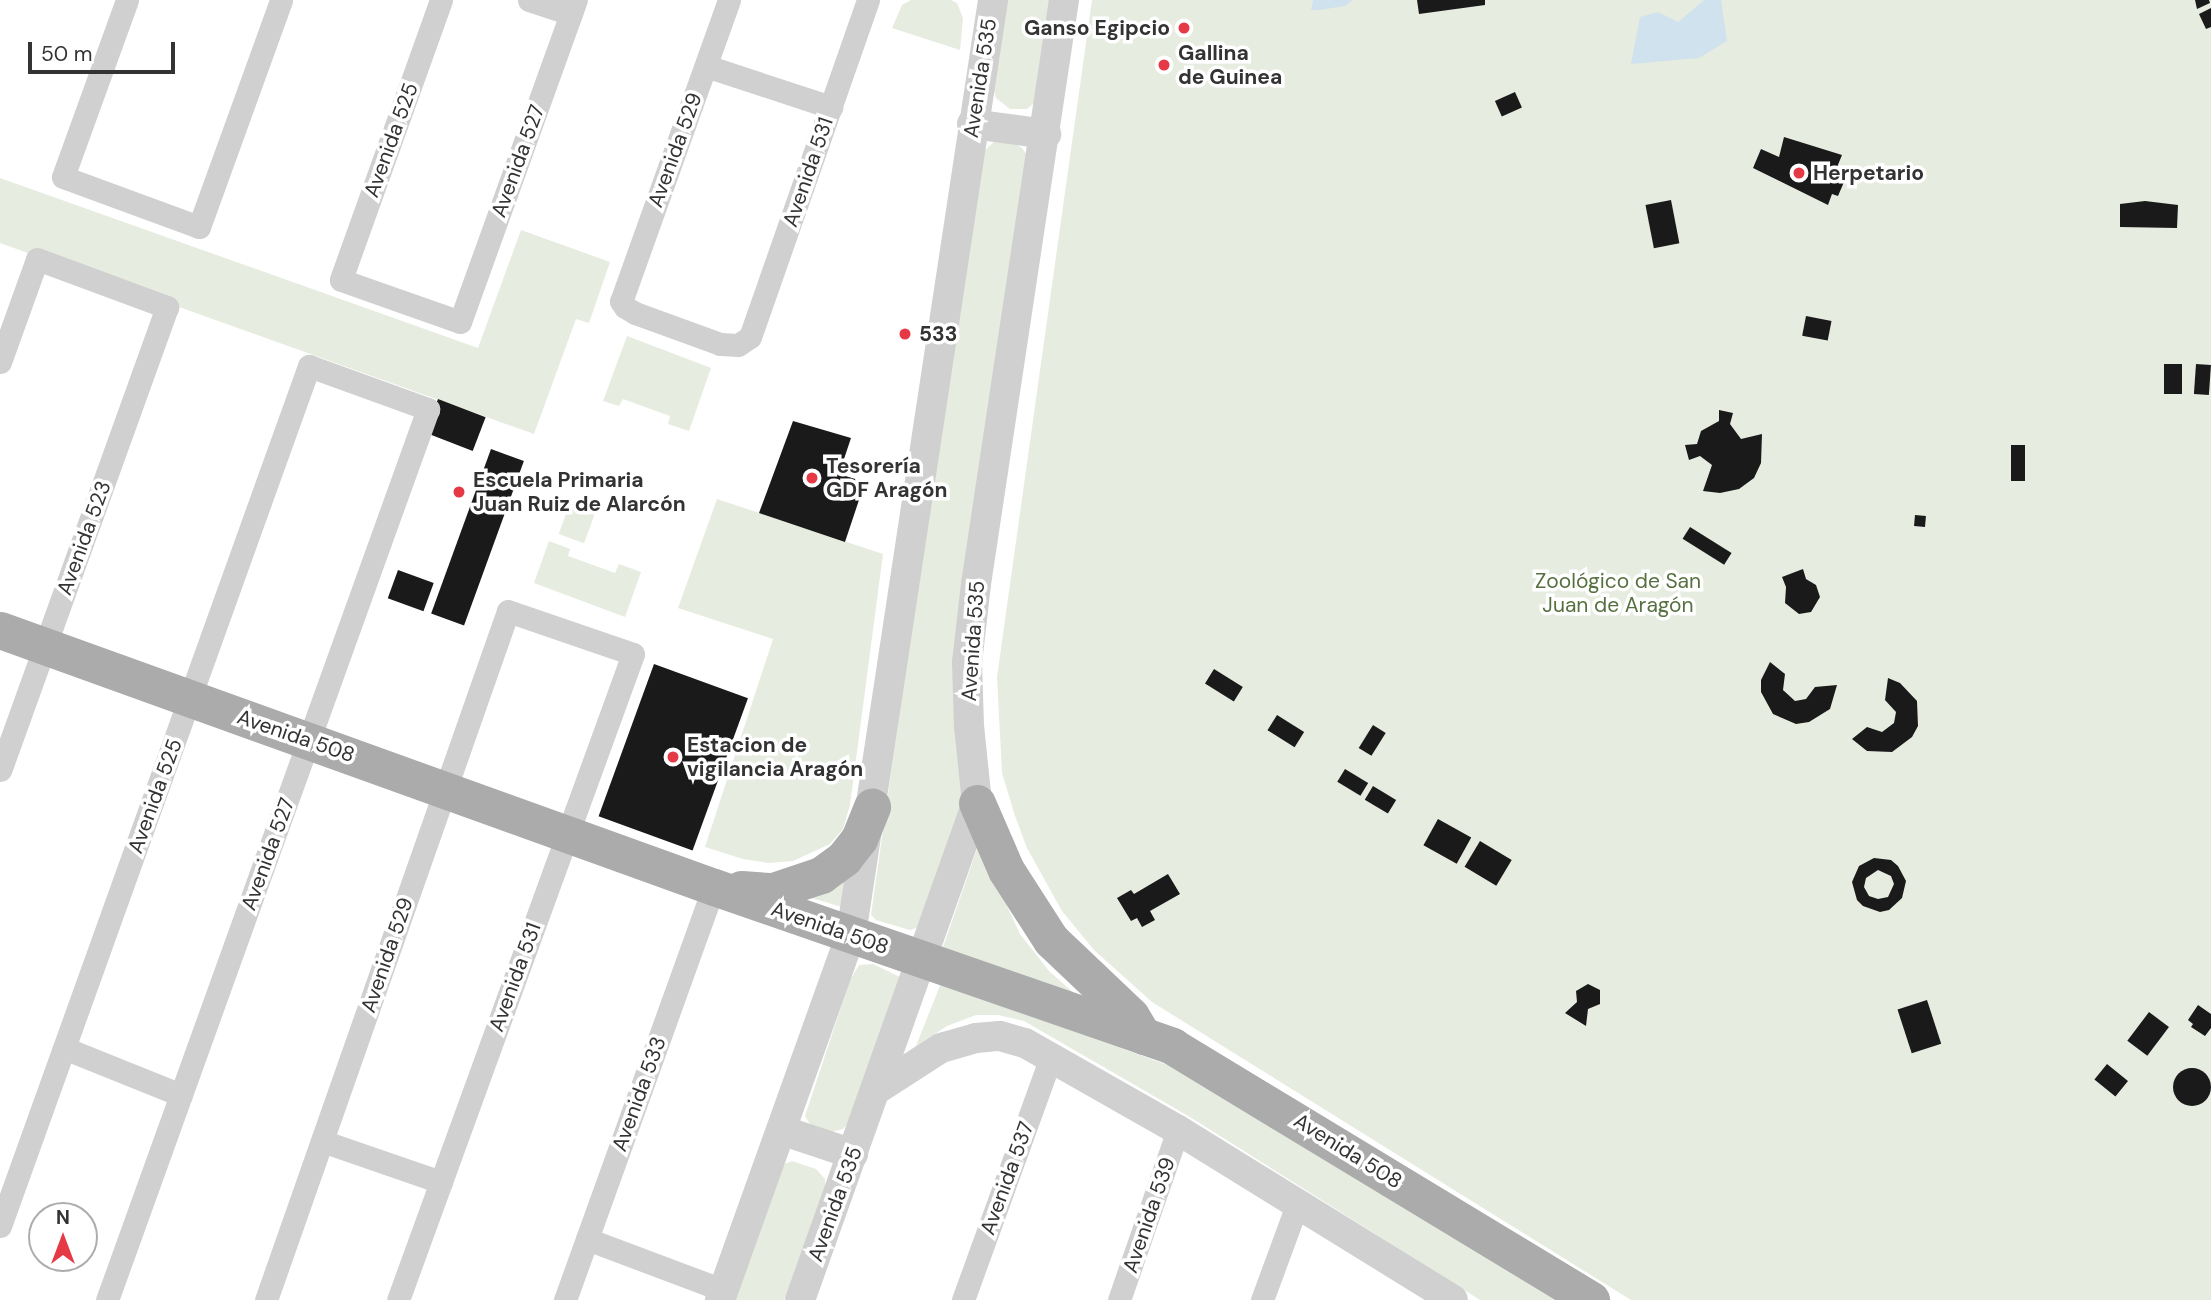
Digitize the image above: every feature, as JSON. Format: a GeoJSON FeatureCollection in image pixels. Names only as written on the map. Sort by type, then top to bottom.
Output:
{"type":"FeatureCollection","features":[{"type":"Feature","properties":{"kind":"main road","name":"Avenida 508"},"geometry":{"type":"LineString","coordinates":[[24,639],[922,961],[1172,1045],[1591,1300]]}},
{"type":"Feature","properties":{"kind":"main road"},"geometry":{"type":"LineString","coordinates":[[977,803],[1006,870],[1051,940],[1131,1016],[1143,1036]]}},
{"type":"Feature","properties":{"kind":"main road"},"geometry":{"type":"LineString","coordinates":[[713,887],[773,891],[821,875],[844,858],[859,839],[872,806]]}},
{"type":"Feature","properties":{"kind":"street"},"geometry":{"type":"LineString","coordinates":[[127,0],[63,177],[199,227],[281,0]]}},
{"type":"Feature","properties":{"kind":"street","name":"Avenida 525"},"geometry":{"type":"LineString","coordinates":[[441,0],[341,280],[460,322]]}},
{"type":"Feature","properties":{"kind":"street"},"geometry":{"type":"LineString","coordinates":[[529,0],[573,7]]}},
{"type":"Feature","properties":{"kind":"street","name":"Avenida 529"},"geometry":{"type":"LineString","coordinates":[[729,0],[621,301],[635,313],[720,344],[738,345],[746,342]]}},
{"type":"Feature","properties":{"kind":"street","name":"Avenida 531"},"geometry":{"type":"LineString","coordinates":[[746,342],[868,0]]}},
{"type":"Feature","properties":{"kind":"street"},"geometry":{"type":"LineString","coordinates":[[856,35],[885,0]]}},
{"type":"Feature","properties":{"kind":"street","name":"Avenida 535"},"geometry":{"type":"LineString","coordinates":[[800,1300],[977,803],[969,726],[967,663],[976,583],[1046,134],[1064,0]]}},
{"type":"Feature","properties":{"kind":"street","name":"Avenida 535"},"geometry":{"type":"LineString","coordinates":[[721,1295],[851,935],[972,124],[986,6]]}},
{"type":"Feature","properties":{"kind":"street","name":"Avenida 527"},"geometry":{"type":"LineString","coordinates":[[460,322],[573,7]]}},
{"type":"Feature","properties":{"kind":"street"},"geometry":{"type":"LineString","coordinates":[[706,66],[831,107]]}},
{"type":"Feature","properties":{"kind":"street"},"geometry":{"type":"LineString","coordinates":[[972,124],[1046,134]]}},
{"type":"Feature","properties":{"kind":"street","name":"Avenida 523"},"geometry":{"type":"LineString","coordinates":[[0,362],[37,259],[167,307],[24,639],[0,770]]}},
{"type":"Feature","properties":{"kind":"street","name":"Avenida 525"},"geometry":{"type":"LineString","coordinates":[[0,1226],[309,366]]}},
{"type":"Feature","properties":{"kind":"street","name":"Avenida 527"},"geometry":{"type":"LineString","coordinates":[[107,1300],[428,409],[309,366]]}},
{"type":"Feature","properties":{"kind":"street","name":"Avenida 529"},"geometry":{"type":"LineString","coordinates":[[266,1300],[508,611],[633,654]]}},
{"type":"Feature","properties":{"kind":"street","name":"Avenida 508"},"geometry":{"type":"LineString","coordinates":[[0,613],[24,639]]}},
{"type":"Feature","properties":{"kind":"street","name":"Avenida 531"},"geometry":{"type":"LineString","coordinates":[[398,1300],[633,654]]}},
{"type":"Feature","properties":{"kind":"street","name":"Avenida 533"},"geometry":{"type":"LineString","coordinates":[[565,1300],[713,887]]}},
{"type":"Feature","properties":{"kind":"street"},"geometry":{"type":"LineString","coordinates":[[876,1090],[942,1048],[976,1038],[1000,1036],[1013,1040],[1051,1057],[1178,1130],[1435,1295]]}},
{"type":"Feature","properties":{"kind":"street"},"geometry":{"type":"LineString","coordinates":[[64,1048],[181,1095]]}},
{"type":"Feature","properties":{"kind":"street","name":"Avenida 537"},"geometry":{"type":"LineString","coordinates":[[963,1300],[1051,1057]]}},
{"type":"Feature","properties":{"kind":"street"},"geometry":{"type":"LineString","coordinates":[[781,1130],[853,1154]]}},
{"type":"Feature","properties":{"kind":"street","name":"Avenida 539"},"geometry":{"type":"LineString","coordinates":[[1119,1300],[1178,1130]]}},
{"type":"Feature","properties":{"kind":"street"},"geometry":{"type":"LineString","coordinates":[[322,1141],[441,1182]]}},
{"type":"Feature","properties":{"kind":"street"},"geometry":{"type":"LineString","coordinates":[[1262,1300],[1297,1205]]}},
{"type":"Feature","properties":{"kind":"street"},"geometry":{"type":"LineString","coordinates":[[587,1238],[721,1295]]}},
{"type":"Feature","properties":{"kind":"green space"},"geometry":{"type":"Polygon","coordinates":[[[911,0],[951,0],[957,3],[963,18],[960,50],[892,28],[902,5],[911,0]]]}},
{"type":"Feature","properties":{"kind":"green space"},"geometry":{"type":"Polygon","coordinates":[[[1006,0],[1052,0],[1038,100],[1027,109],[1010,109],[996,98],[993,87],[1006,0]]]}},
{"type":"Feature","properties":{"kind":"green space","name":"Zoológico de San Juan de Aragón"},"geometry":{"type":"Polygon","coordinates":[[[1092,0],[2211,0],[2211,1300],[1631,1300],[1152,1002],[1094,950],[1062,911],[1027,848],[1015,816],[1002,773],[997,677],[1092,0]]]}},
{"type":"Feature","properties":{"kind":"green space"},"geometry":{"type":"Polygon","coordinates":[[[995,141],[1010,141],[1022,148],[1029,158],[962,629],[970,800],[919,927],[910,930],[876,920],[871,915],[977,164],[984,151],[995,141]]]}},
{"type":"Feature","properties":{"kind":"green space"},"geometry":{"type":"Polygon","coordinates":[[[0,178],[478,348],[521,230],[610,262],[589,323],[576,319],[534,434],[0,243],[0,178]]]}},
{"type":"Feature","properties":{"kind":"green space"},"geometry":{"type":"Polygon","coordinates":[[[627,336],[711,368],[689,431],[668,424],[670,416],[623,399],[619,406],[603,401],[627,336]]]}},
{"type":"Feature","properties":{"kind":"green space"},"geometry":{"type":"Polygon","coordinates":[[[717,499],[883,554],[850,805],[843,829],[830,844],[793,861],[768,863],[743,859],[705,847],[773,639],[678,608],[717,499]]]}},
{"type":"Feature","properties":{"kind":"green space"},"geometry":{"type":"Polygon","coordinates":[[[570,503],[595,512],[584,543],[559,534],[570,503]]]}},
{"type":"Feature","properties":{"kind":"green space"},"geometry":{"type":"Polygon","coordinates":[[[549,541],[570,549],[568,556],[615,573],[619,564],[641,572],[625,617],[534,583],[549,541]]]}},
{"type":"Feature","properties":{"kind":"green space"},"geometry":{"type":"Polygon","coordinates":[[[983,832],[1000,891],[1020,934],[1049,971],[1077,996],[942,950],[983,832]]]}},
{"type":"Feature","properties":{"kind":"green space"},"geometry":{"type":"Polygon","coordinates":[[[851,866],[842,907],[805,896],[851,866]]]}},
{"type":"Feature","properties":{"kind":"green space"},"geometry":{"type":"Polygon","coordinates":[[[873,964],[900,977],[853,1117],[843,1129],[831,1132],[810,1124],[805,1116],[850,980],[859,965],[873,964]]]}},
{"type":"Feature","properties":{"kind":"green space"},"geometry":{"type":"Polygon","coordinates":[[[941,983],[1195,1075],[1564,1300],[1480,1300],[1190,1117],[1024,1021],[998,1015],[976,1015],[947,1026],[916,1046],[941,983]]]}},
{"type":"Feature","properties":{"kind":"green space"},"geometry":{"type":"Polygon","coordinates":[[[792,1161],[816,1169],[825,1179],[825,1190],[784,1300],[730,1300],[782,1165],[792,1161]]]}},
{"type":"Feature","properties":{"kind":"water"},"geometry":{"type":"Polygon","coordinates":[[[1313,0],[1353,0],[1345,6],[1311,10],[1313,0]]]}},
{"type":"Feature","properties":{"kind":"water"},"geometry":{"type":"Polygon","coordinates":[[[1704,0],[1721,0],[1727,41],[1699,58],[1631,64],[1640,17],[1658,12],[1678,22],[1704,0]]]}},
{"type":"Feature","properties":{"kind":"building"},"geometry":{"type":"Polygon","coordinates":[[[1417,0],[1485,0],[1485,5],[1419,14],[1417,0]]]}},
{"type":"Feature","properties":{"kind":"building"},"geometry":{"type":"Polygon","coordinates":[[[2195,0],[2209,0],[2210,3],[2197,9],[2195,0]]]}},
{"type":"Feature","properties":{"kind":"building"},"geometry":{"type":"Polygon","coordinates":[[[2211,8],[2211,27],[2206,29],[2199,14],[2211,8]]]}},
{"type":"Feature","properties":{"kind":"building"},"geometry":{"type":"Polygon","coordinates":[[[1515,92],[1522,108],[1502,116],[1495,101],[1515,92]]]}},
{"type":"Feature","properties":{"kind":"building","name":"Herpetario"},"geometry":{"type":"Polygon","coordinates":[[[1784,137],[1842,155],[1833,177],[1844,182],[1838,196],[1832,194],[1828,205],[1753,168],[1761,149],[1779,157],[1784,137]]]}},
{"type":"Feature","properties":{"kind":"building"},"geometry":{"type":"Polygon","coordinates":[[[1671,200],[1679,243],[1654,248],[1645,205],[1671,200]]]}},
{"type":"Feature","properties":{"kind":"building"},"geometry":{"type":"Polygon","coordinates":[[[2145,201],[2178,205],[2177,228],[2120,227],[2120,204],[2145,201]]]}},
{"type":"Feature","properties":{"kind":"building"},"geometry":{"type":"Polygon","coordinates":[[[1806,316],[1832,321],[1828,341],[1802,336],[1806,316]]]}},
{"type":"Feature","properties":{"kind":"building"},"geometry":{"type":"Polygon","coordinates":[[[2164,364],[2182,364],[2182,394],[2164,394],[2164,364]]]}},
{"type":"Feature","properties":{"kind":"building"},"geometry":{"type":"Polygon","coordinates":[[[2196,364],[2211,365],[2209,395],[2194,394],[2196,364]]]}},
{"type":"Feature","properties":{"kind":"building"},"geometry":{"type":"Polygon","coordinates":[[[438,399],[486,417],[473,451],[425,433],[438,399]]]}},
{"type":"Feature","properties":{"kind":"building"},"geometry":{"type":"Polygon","coordinates":[[[1719,410],[1733,413],[1730,424],[1741,439],[1762,434],[1761,463],[1754,478],[1739,489],[1720,493],[1703,491],[1712,465],[1700,456],[1689,460],[1685,445],[1697,444],[1701,431],[1719,421],[1719,410]]]}},
{"type":"Feature","properties":{"kind":"building","name":"Tesorería GDF Aragón"},"geometry":{"type":"Polygon","coordinates":[[[793,421],[851,438],[839,474],[865,482],[845,542],[759,513],[793,421]]]}},
{"type":"Feature","properties":{"kind":"building"},"geometry":{"type":"Polygon","coordinates":[[[2011,445],[2025,445],[2025,481],[2011,481],[2011,445]]]}},
{"type":"Feature","properties":{"kind":"building"},"geometry":{"type":"Polygon","coordinates":[[[491,449],[524,461],[464,625],[431,613],[491,449]]]}},
{"type":"Feature","properties":{"kind":"building"},"geometry":{"type":"Polygon","coordinates":[[[1915,515],[1926,516],[1925,527],[1914,526],[1915,515]]]}},
{"type":"Feature","properties":{"kind":"building"},"geometry":{"type":"Polygon","coordinates":[[[1690,527],[1732,553],[1724,565],[1683,539],[1690,527]]]}},
{"type":"Feature","properties":{"kind":"building"},"geometry":{"type":"Polygon","coordinates":[[[1803,569],[1806,579],[1816,585],[1820,597],[1811,612],[1799,614],[1785,603],[1786,587],[1782,577],[1803,569]]]}},
{"type":"Feature","properties":{"kind":"building"},"geometry":{"type":"Polygon","coordinates":[[[398,570],[434,583],[423,611],[388,598],[398,570]]]}},
{"type":"Feature","properties":{"kind":"building"},"geometry":{"type":"Polygon","coordinates":[[[1770,662],[1785,674],[1783,690],[1795,701],[1806,699],[1815,687],[1837,685],[1830,709],[1809,722],[1796,724],[1773,714],[1761,692],[1761,680],[1770,662]]]}},
{"type":"Feature","properties":{"kind":"building","name":"Estacion de vigilancia Aragón"},"geometry":{"type":"Polygon","coordinates":[[[654,664],[748,698],[693,850],[599,816],[654,664]]]}},
{"type":"Feature","properties":{"kind":"building"},"geometry":{"type":"Polygon","coordinates":[[[1214,669],[1243,687],[1234,701],[1205,683],[1214,669]]]}},
{"type":"Feature","properties":{"kind":"building"},"geometry":{"type":"Polygon","coordinates":[[[1888,678],[1900,683],[1917,701],[1918,726],[1912,737],[1892,752],[1867,751],[1852,739],[1867,727],[1882,732],[1894,723],[1896,712],[1885,700],[1888,678]]]}},
{"type":"Feature","properties":{"kind":"building"},"geometry":{"type":"Polygon","coordinates":[[[1277,715],[1304,732],[1295,747],[1267,730],[1277,715]]]}},
{"type":"Feature","properties":{"kind":"building"},"geometry":{"type":"Polygon","coordinates":[[[1373,725],[1386,733],[1371,756],[1359,748],[1373,725]]]}},
{"type":"Feature","properties":{"kind":"building"},"geometry":{"type":"Polygon","coordinates":[[[1345,769],[1368,783],[1360,796],[1337,782],[1345,769]]]}},
{"type":"Feature","properties":{"kind":"building"},"geometry":{"type":"Polygon","coordinates":[[[1373,786],[1396,800],[1388,814],[1365,800],[1373,786]]]}},
{"type":"Feature","properties":{"kind":"building"},"geometry":{"type":"Polygon","coordinates":[[[1438,819],[1471,837],[1457,864],[1423,845],[1438,819]]]}},
{"type":"Feature","properties":{"kind":"building"},"geometry":{"type":"Polygon","coordinates":[[[1480,841],[1512,860],[1496,886],[1465,867],[1480,841]]]}},
{"type":"Feature","properties":{"kind":"building"},"geometry":{"type":"Polygon","coordinates":[[[1874,858],[1891,860],[1898,866],[1906,881],[1902,898],[1889,910],[1880,912],[1863,906],[1857,900],[1852,882],[1859,866],[1874,858]],[[1878,870],[1866,878],[1864,887],[1869,896],[1878,899],[1888,897],[1894,884],[1891,876],[1878,870]]]}},
{"type":"Feature","properties":{"kind":"building"},"geometry":{"type":"Polygon","coordinates":[[[1168,874],[1180,894],[1150,911],[1155,920],[1142,927],[1137,918],[1131,921],[1117,898],[1131,890],[1134,894],[1168,874]]]}},
{"type":"Feature","properties":{"kind":"building"},"geometry":{"type":"Polygon","coordinates":[[[1588,984],[1600,990],[1600,1004],[1588,1009],[1586,1026],[1565,1013],[1577,1002],[1576,991],[1588,984]]]}},
{"type":"Feature","properties":{"kind":"building"},"geometry":{"type":"Polygon","coordinates":[[[1927,1000],[1941,1044],[1912,1053],[1898,1010],[1927,1000]]]}},
{"type":"Feature","properties":{"kind":"building"},"geometry":{"type":"Polygon","coordinates":[[[2198,1005],[2211,1014],[2211,1028],[2205,1036],[2191,1027],[2193,1024],[2188,1020],[2198,1005]]]}},
{"type":"Feature","properties":{"kind":"building"},"geometry":{"type":"Polygon","coordinates":[[[2149,1012],[2169,1027],[2147,1056],[2127,1041],[2149,1012]]]}},
{"type":"Feature","properties":{"kind":"building"},"geometry":{"type":"Polygon","coordinates":[[[2107,1064],[2128,1081],[2115,1097],[2094,1080],[2107,1064]]]}},
{"type":"Feature","properties":{"kind":"building"},"geometry":{"type":"Polygon","coordinates":[[[2192,1068],[2206,1073],[2211,1087],[2206,1101],[2192,1106],[2178,1101],[2173,1087],[2178,1073],[2192,1068]]]}},
{"type":"Feature","properties":{"kind":"place","name":"Ganso Egipcio"},"geometry":{"type":"Point","coordinates":[1184,28]}},
{"type":"Feature","properties":{"kind":"place","name":"Gallina de Guinea"},"geometry":{"type":"Point","coordinates":[1164,65]}},
{"type":"Feature","properties":{"kind":"place","name":"Herpetario"},"geometry":{"type":"Point","coordinates":[1799,173]}},
{"type":"Feature","properties":{"kind":"place","name":"533"},"geometry":{"type":"Point","coordinates":[905,334]}},
{"type":"Feature","properties":{"kind":"place","name":"Tesorería GDF Aragón"},"geometry":{"type":"Point","coordinates":[812,478]}},
{"type":"Feature","properties":{"kind":"place","name":"Escuela Primaria Juan Ruiz de Alarcón"},"geometry":{"type":"Point","coordinates":[459,492]}},
{"type":"Feature","properties":{"kind":"place","name":"Estacion de vigilancia Aragón"},"geometry":{"type":"Point","coordinates":[673,757]}}]}
